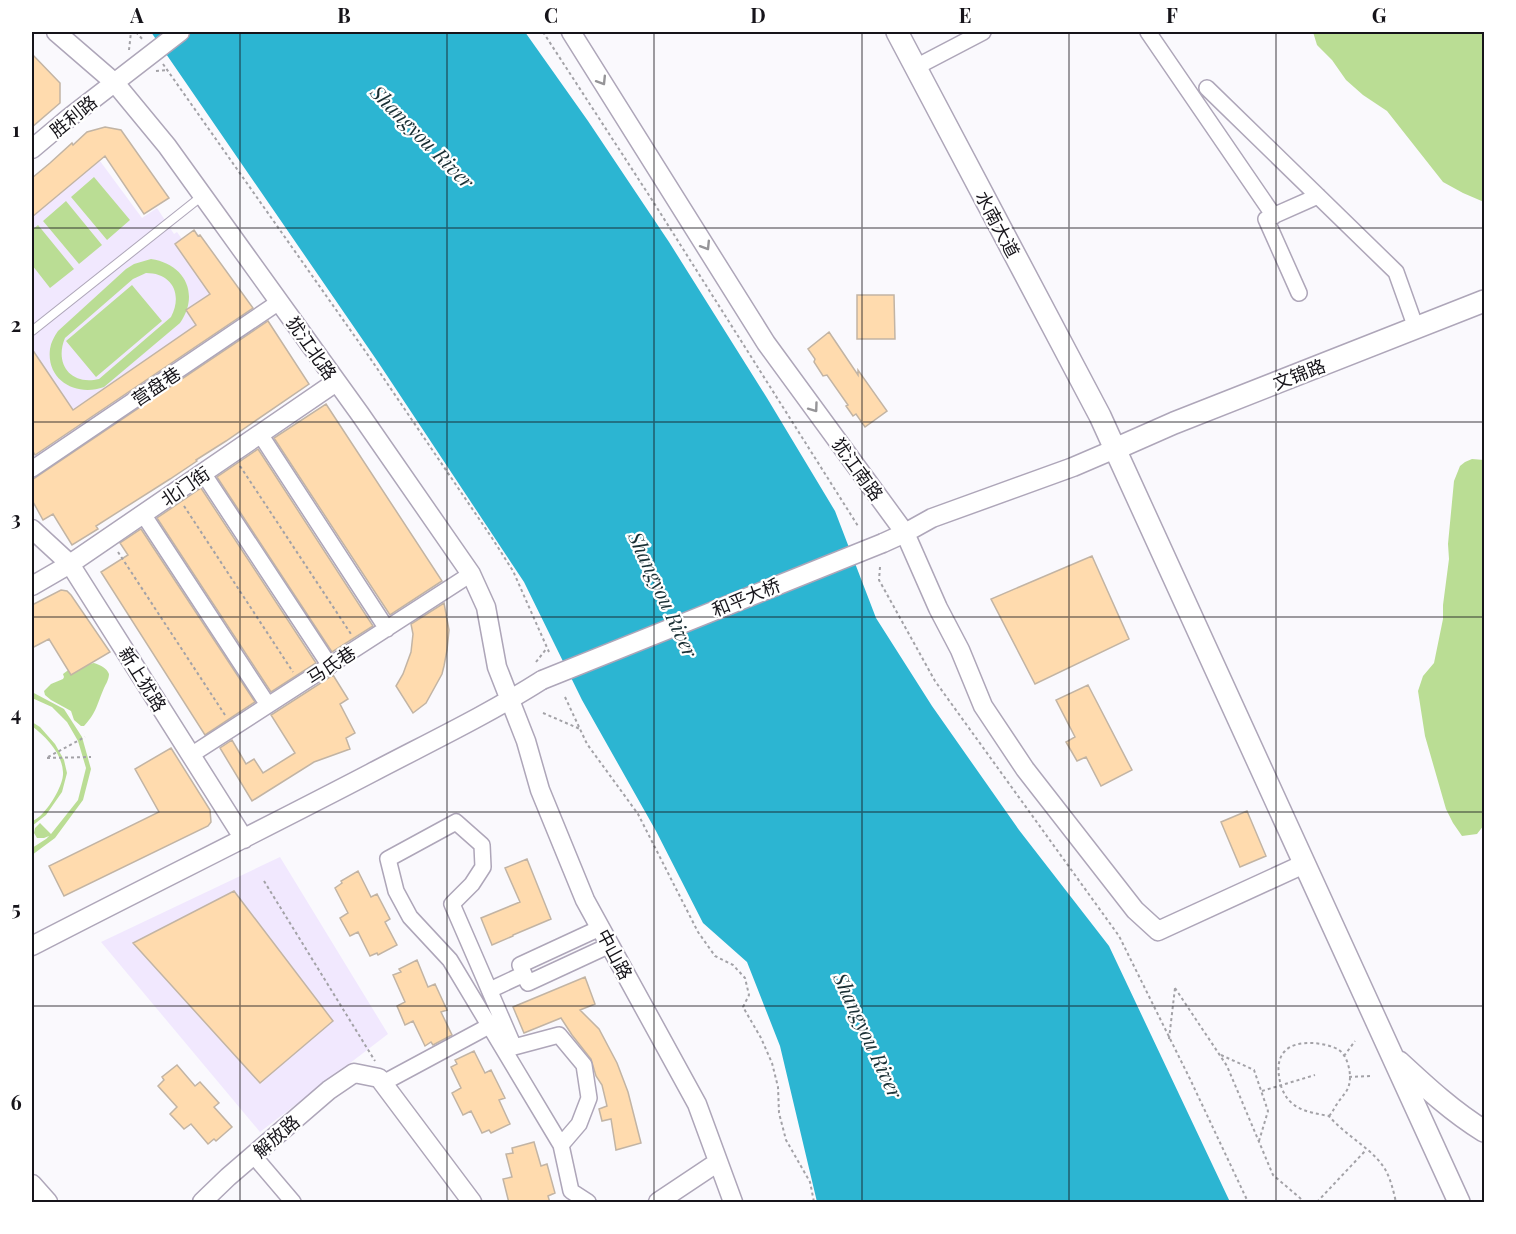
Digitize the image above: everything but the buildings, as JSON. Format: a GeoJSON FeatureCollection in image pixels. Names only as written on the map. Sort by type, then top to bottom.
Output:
{"type":"FeatureCollection","features":[{"type":"Feature","properties":{"kind":"main road","name":"水南大道"},"geometry":{"type":"LineString","coordinates":[[897,32],[1100,416],[1459,1203]]}},
{"type":"Feature","properties":{"kind":"main road","name":"文锦路"},"geometry":{"type":"LineString","coordinates":[[1115,449],[1174,423],[1485,301]]}},
{"type":"Feature","properties":{"kind":"main road"},"geometry":{"type":"LineString","coordinates":[[1391,1056],[1443,1101],[1485,1131]]}},
{"type":"Feature","properties":{"kind":"street","name":"犹江北路"},"geometry":{"type":"LineString","coordinates":[[56,32],[115,83],[167,146],[360,414],[471,574],[486,607],[497,667],[511,700]]}},
{"type":"Feature","properties":{"kind":"street","name":"胜利路"},"geometry":{"type":"LineString","coordinates":[[32,149],[180,32]]}},
{"type":"Feature","properties":{"kind":"street","name":"犹江南路"},"geometry":{"type":"LineString","coordinates":[[571,32],[766,343],[905,533],[938,608],[960,650],[983,706],[1025,769],[1135,910],[1158,931],[1304,864]]}},
{"type":"Feature","properties":{"kind":"street"},"geometry":{"type":"LineString","coordinates":[[916,67],[983,32]]}},
{"type":"Feature","properties":{"kind":"street"},"geometry":{"type":"LineString","coordinates":[[1148,32],[1274,216]]}},
{"type":"Feature","properties":{"kind":"street"},"geometry":{"type":"LineString","coordinates":[[1207,88],[1396,272],[1416,328]]}},
{"type":"Feature","properties":{"kind":"street"},"geometry":{"type":"LineString","coordinates":[[1299,294],[1266,219],[1318,196]]}},
{"type":"Feature","properties":{"kind":"street","name":"营盘巷"},"geometry":{"type":"LineString","coordinates":[[32,469],[279,302]]}},
{"type":"Feature","properties":{"kind":"street","name":"北门街"},"geometry":{"type":"LineString","coordinates":[[32,586],[70,564],[336,382]]}},
{"type":"Feature","properties":{"kind":"street"},"geometry":{"type":"LineString","coordinates":[[260,434],[387,629]]}},
{"type":"Feature","properties":{"kind":"street","name":"和平大桥"},"geometry":{"type":"LineString","coordinates":[[32,946],[511,700],[542,680],[883,543],[932,518],[1073,467],[1115,449]]}},
{"type":"Feature","properties":{"kind":"street"},"geometry":{"type":"LineString","coordinates":[[203,473],[330,666]]}},
{"type":"Feature","properties":{"kind":"street"},"geometry":{"type":"LineString","coordinates":[[143,514],[268,705]]}},
{"type":"Feature","properties":{"kind":"street","name":"新上犹路"},"geometry":{"type":"LineString","coordinates":[[32,529],[70,564],[244,839]]}},
{"type":"Feature","properties":{"kind":"street","name":"马氏巷"},"geometry":{"type":"LineString","coordinates":[[191,755],[471,574]]}},
{"type":"Feature","properties":{"kind":"street","name":"中山路"},"geometry":{"type":"LineString","coordinates":[[511,700],[540,790],[585,900],[697,1104],[733,1203]]}},
{"type":"Feature","properties":{"kind":"street"},"geometry":{"type":"LineString","coordinates":[[561,1145],[579,1124],[589,1098],[585,1065],[559,1035],[514,1047],[452,904],[472,884],[483,867],[482,844],[456,822],[388,859],[396,891],[410,917],[450,960],[561,1145],[571,1191],[588,1203]]}},
{"type":"Feature","properties":{"kind":"street"},"geometry":{"type":"LineString","coordinates":[[600,928],[520,965],[528,983],[610,945]]}},
{"type":"Feature","properties":{"kind":"street"},"geometry":{"type":"LineString","coordinates":[[490,990],[524,974]]}},
{"type":"Feature","properties":{"kind":"street"},"geometry":{"type":"LineString","coordinates":[[472,1203],[383,1083],[489,1026]]}},
{"type":"Feature","properties":{"kind":"street","name":"解放路"},"geometry":{"type":"LineString","coordinates":[[202,1203],[253,1155],[329,1090],[354,1073],[380,1078],[383,1083]]}},
{"type":"Feature","properties":{"kind":"street"},"geometry":{"type":"LineString","coordinates":[[253,1155],[293,1203]]}},
{"type":"Feature","properties":{"kind":"street"},"geometry":{"type":"LineString","coordinates":[[658,1203],[718,1162]]}},
{"type":"Feature","properties":{"kind":"street"},"geometry":{"type":"LineString","coordinates":[[32,1184],[48,1203]]}},
{"type":"Feature","properties":{"kind":"lane"},"geometry":{"type":"LineString","coordinates":[[32,331],[203,195]]}},
{"type":"Feature","properties":{"kind":"path"},"geometry":{"type":"LineString","coordinates":[[131,32],[141,61],[168,70],[370,358],[513,571],[549,652]]}},
{"type":"Feature","properties":{"kind":"path"},"geometry":{"type":"LineString","coordinates":[[136,32],[144,41]]}},
{"type":"Feature","properties":{"kind":"path"},"geometry":{"type":"LineString","coordinates":[[543,32],[858,526]]}},
{"type":"Feature","properties":{"kind":"path"},"geometry":{"type":"LineString","coordinates":[[231,453],[359,647]]}},
{"type":"Feature","properties":{"kind":"path"},"geometry":{"type":"LineString","coordinates":[[175,492],[301,684]]}},
{"type":"Feature","properties":{"kind":"path"},"geometry":{"type":"LineString","coordinates":[[109,537],[233,728]]}},
{"type":"Feature","properties":{"kind":"path"},"geometry":{"type":"LineString","coordinates":[[880,567],[879,580],[935,681],[1119,936],[1248,1203]]}},
{"type":"Feature","properties":{"kind":"path"},"geometry":{"type":"LineString","coordinates":[[536,663],[547,648]]}},
{"type":"Feature","properties":{"kind":"path"},"geometry":{"type":"LineString","coordinates":[[566,697],[587,744],[638,814],[698,932],[715,956],[733,965],[745,978],[749,995],[743,1007],[772,1063],[778,1087],[779,1113],[786,1140],[810,1182],[814,1203]]}},
{"type":"Feature","properties":{"kind":"path"},"geometry":{"type":"LineString","coordinates":[[543,713],[580,729]]}},
{"type":"Feature","properties":{"kind":"path"},"geometry":{"type":"LineString","coordinates":[[85,737],[47,758],[91,757]]}},
{"type":"Feature","properties":{"kind":"path"},"geometry":{"type":"LineString","coordinates":[[264,881],[377,1064]]}},
{"type":"Feature","properties":{"kind":"path"},"geometry":{"type":"LineString","coordinates":[[1169,1039],[1175,988],[1227,1066],[1273,1175],[1303,1203]]}},
{"type":"Feature","properties":{"kind":"path"},"geometry":{"type":"LineString","coordinates":[[1344,1056],[1355,1041]]}},
{"type":"Feature","properties":{"kind":"path"},"geometry":{"type":"LineString","coordinates":[[1329,1116],[1350,1084],[1344,1056],[1338,1050],[1311,1043],[1300,1044],[1286,1050],[1279,1062],[1278,1075],[1290,1101],[1299,1109],[1329,1116],[1337,1126],[1377,1160],[1388,1174],[1396,1203]]}},
{"type":"Feature","properties":{"kind":"path"},"geometry":{"type":"LineString","coordinates":[[1219,1054],[1254,1070],[1268,1111],[1259,1141]]}},
{"type":"Feature","properties":{"kind":"path"},"geometry":{"type":"LineString","coordinates":[[1262,1091],[1315,1075]]}},
{"type":"Feature","properties":{"kind":"path"},"geometry":{"type":"LineString","coordinates":[[1349,1077],[1370,1076]]}},
{"type":"Feature","properties":{"kind":"path"},"geometry":{"type":"LineString","coordinates":[[1317,1203],[1366,1150]]}},
{"type":"Feature","properties":{"kind":"shaded area"},"geometry":{"type":"Polygon","coordinates":[[[100,161],[142,218],[157,208],[174,234],[177,232],[182,239],[175,244],[235,329],[39,461],[32,450],[32,217],[100,161]]]}},
{"type":"Feature","properties":{"kind":"shaded area"},"geometry":{"type":"Polygon","coordinates":[[[280,857],[388,1034],[260,1132],[101,942],[280,857]]]}},
{"type":"Feature","properties":{"kind":"green space"},"geometry":{"type":"Polygon","coordinates":[[[1313,32],[1484,32],[1484,202],[1443,182],[1387,111],[1346,80],[1332,60],[1317,45],[1313,32]]]}},
{"type":"Feature","properties":{"kind":"green space"},"geometry":{"type":"Polygon","coordinates":[[[94,177],[130,220],[107,240],[71,197],[94,177]]]}},
{"type":"Feature","properties":{"kind":"green space"},"geometry":{"type":"Polygon","coordinates":[[[66,201],[102,245],[79,264],[43,221],[66,201]]]}},
{"type":"Feature","properties":{"kind":"green space"},"geometry":{"type":"Polygon","coordinates":[[[38,225],[74,269],[50,288],[32,265],[32,230],[38,225]]]}},
{"type":"Feature","properties":{"kind":"green space"},"geometry":{"type":"Polygon","coordinates":[[[151,259],[173,267],[180,274],[189,291],[189,301],[180,323],[104,387],[84,390],[65,384],[53,370],[50,360],[50,349],[54,337],[134,264],[151,259]],[[146,273],[133,279],[65,338],[62,356],[67,371],[80,379],[99,379],[171,317],[176,300],[173,286],[163,277],[146,273]]]}},
{"type":"Feature","properties":{"kind":"green space"},"geometry":{"type":"Polygon","coordinates":[[[132,285],[162,321],[96,377],[66,341],[132,285]]]}},
{"type":"Feature","properties":{"kind":"green space"},"geometry":{"type":"Polygon","coordinates":[[[1472,459],[1484,460],[1484,825],[1477,834],[1462,836],[1446,809],[1425,736],[1418,691],[1423,676],[1434,663],[1443,619],[1454,481],[1460,466],[1472,459]]]}},
{"type":"Feature","properties":{"kind":"green space"},"geometry":{"type":"Polygon","coordinates":[[[94,663],[107,670],[109,674],[94,712],[84,726],[81,726],[74,720],[71,711],[51,700],[44,691],[51,684],[63,679],[63,674],[71,668],[94,663]]]}},
{"type":"Feature","properties":{"kind":"green space"},"geometry":{"type":"Polygon","coordinates":[[[32,692],[64,709],[82,737],[91,769],[83,800],[55,838],[32,855],[32,848],[49,836],[37,838],[34,833],[35,828],[40,823],[51,834],[78,800],[86,768],[78,741],[67,722],[52,707],[32,698],[32,692]]]}},
{"type":"Feature","properties":{"kind":"green space"},"geometry":{"type":"Polygon","coordinates":[[[32,722],[40,727],[55,744],[64,760],[67,773],[62,792],[46,815],[32,826],[32,822],[46,809],[56,794],[63,772],[60,758],[48,740],[32,726],[32,722]]]}},
{"type":"Feature","properties":{"kind":"water","name":"Shangyou River"},"geometry":{"type":"Polygon","coordinates":[[[151,32],[525,32],[669,242],[767,398],[835,511],[876,618],[932,706],[1019,830],[1109,946],[1230,1202],[817,1202],[780,1046],[747,962],[703,923],[656,831],[582,700],[524,582],[378,362],[151,32]]]}}]}
